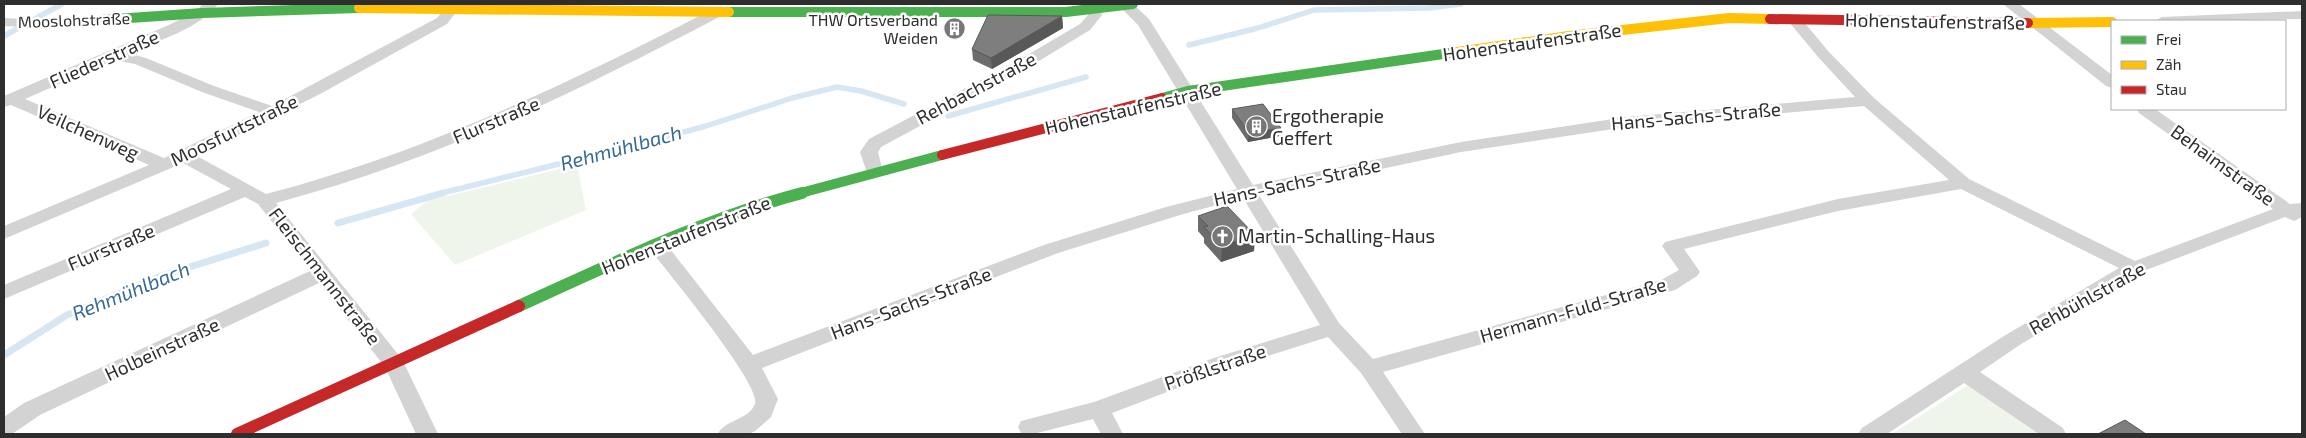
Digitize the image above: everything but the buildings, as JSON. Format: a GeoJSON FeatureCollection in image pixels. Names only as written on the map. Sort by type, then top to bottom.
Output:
{"type":"FeatureCollection","features":[{"type":"Feature","properties":{"kind":"street"},"geometry":{"type":"LineString","coordinates":[[1129,4],[1144,22],[1188,91],[1248,192],[1297,267],[1332,328],[1368,368],[1414,434]]}},
{"type":"Feature","properties":{"kind":"street","name":"Mooslohstraße"},"geometry":{"type":"LineString","coordinates":[[4,22],[43,24],[207,8],[454,5],[718,12],[782,8],[1004,8],[1066,12],[1129,4]]}},
{"type":"Feature","properties":{"kind":"street"},"geometry":{"type":"LineString","coordinates":[[2010,4],[2111,83]]}},
{"type":"Feature","properties":{"kind":"street","name":"Moosfurtstraße"},"geometry":{"type":"LineString","coordinates":[[4,233],[184,156],[419,35],[442,21],[454,5]]}},
{"type":"Feature","properties":{"kind":"street","name":"Fliederstraße"},"geometry":{"type":"LineString","coordinates":[[8,100],[176,27],[207,8]]}},
{"type":"Feature","properties":{"kind":"street","name":"Rehbachstraße"},"geometry":{"type":"LineString","coordinates":[[874,172],[869,152],[875,143],[1023,64],[1085,27],[1095,16],[1094,9]]}},
{"type":"Feature","properties":{"kind":"street","name":"Flurstraße"},"geometry":{"type":"LineString","coordinates":[[264,200],[341,181],[425,150],[557,94],[718,12]]}},
{"type":"Feature","properties":{"kind":"street"},"geometry":{"type":"LineString","coordinates":[[2190,20],[2300,16]]}},
{"type":"Feature","properties":{"kind":"street","name":"Hohenstaufenstraße"},"geometry":{"type":"LineString","coordinates":[[237,434],[656,244],[752,206],[874,172],[1188,91],[1569,36],[1729,18],[2035,24],[2111,22]]}},
{"type":"Feature","properties":{"kind":"street"},"geometry":{"type":"LineString","coordinates":[[1794,19],[1824,55],[1868,101],[1964,183],[2134,268]]}},
{"type":"Feature","properties":{"kind":"street"},"geometry":{"type":"LineString","coordinates":[[115,55],[140,61],[208,89],[272,111]]}},
{"type":"Feature","properties":{"kind":"street","name":"Veilchenweg"},"geometry":{"type":"LineString","coordinates":[[8,100],[164,165]]}},
{"type":"Feature","properties":{"kind":"street","name":"Hans-Sachs-Straße"},"geometry":{"type":"LineString","coordinates":[[750,365],[1051,249],[1173,211],[1248,192],[1461,147],[1626,122],[1868,101]]}},
{"type":"Feature","properties":{"kind":"street","name":"Behaimstraße"},"geometry":{"type":"LineString","coordinates":[[2146,110],[2297,213]]}},
{"type":"Feature","properties":{"kind":"street","name":"Fleischmannstraße"},"geometry":{"type":"LineString","coordinates":[[184,156],[264,200],[394,364],[427,434]]}},
{"type":"Feature","properties":{"kind":"street","name":"Hermann-Fuld-Straße"},"geometry":{"type":"LineString","coordinates":[[1368,368],[1668,285],[1690,272],[1672,246],[1838,205],[1964,183]]}},
{"type":"Feature","properties":{"kind":"street","name":"Flurstraße"},"geometry":{"type":"LineString","coordinates":[[4,293],[245,190]]}},
{"type":"Feature","properties":{"kind":"street","name":"Rehbühlstraße"},"geometry":{"type":"LineString","coordinates":[[1870,434],[2011,341],[2134,268],[2297,213]]}},
{"type":"Feature","properties":{"kind":"street"},"geometry":{"type":"LineString","coordinates":[[656,244],[750,365],[765,388],[767,400],[765,408],[747,424],[729,434]]}},
{"type":"Feature","properties":{"kind":"street","name":"Holbeinstraße"},"geometry":{"type":"LineString","coordinates":[[4,428],[32,409],[324,274]]}},
{"type":"Feature","properties":{"kind":"street","name":"Prößlstraße"},"geometry":{"type":"LineString","coordinates":[[1029,427],[1099,409],[1222,363],[1332,328]]}},
{"type":"Feature","properties":{"kind":"street"},"geometry":{"type":"LineString","coordinates":[[1964,372],[2055,434]]}},
{"type":"Feature","properties":{"kind":"street"},"geometry":{"type":"LineString","coordinates":[[1099,409],[1112,434]]}},
{"type":"Feature","properties":{"kind":"shaded area"},"geometry":{"type":"Polygon","coordinates":[[[577,165],[586,210],[455,265],[411,214],[427,201],[577,165]]]}},
{"type":"Feature","properties":{"kind":"shaded area"},"geometry":{"type":"Polygon","coordinates":[[[1970,384],[2044,434],[1892,434],[1970,384]]]}},
{"type":"Feature","properties":{"kind":"waterway"},"geometry":{"type":"LineString","coordinates":[[4,36],[62,4]]}},
{"type":"Feature","properties":{"kind":"waterway","name":"Rehmühlbach"},"geometry":{"type":"LineString","coordinates":[[1189,45],[1258,28],[1314,10],[1429,8],[1461,4]]}},
{"type":"Feature","properties":{"kind":"waterway","name":"Rehmühlbach"},"geometry":{"type":"LineString","coordinates":[[948,116],[1086,77]]}},
{"type":"Feature","properties":{"kind":"waterway","name":"Rehmühlbach"},"geometry":{"type":"LineString","coordinates":[[438,194],[647,142],[706,126],[792,98],[837,87],[861,91],[904,104]]}},
{"type":"Feature","properties":{"kind":"waterway","name":"Rehmühlbach"},"geometry":{"type":"LineString","coordinates":[[338,223],[443,193]]}},
{"type":"Feature","properties":{"kind":"waterway","name":"Rehmühlbach"},"geometry":{"type":"LineString","coordinates":[[4,355],[67,315],[161,276],[266,243]]}},
{"type":"Feature","properties":{"kind":"traffic: fast"},"geometry":{"type":"LineString","coordinates":[[729,12],[1066,12],[1133,4]]}},
{"type":"Feature","properties":{"kind":"traffic: fast"},"geometry":{"type":"LineString","coordinates":[[43,24],[202,13],[359,8]]}},
{"type":"Feature","properties":{"kind":"traffic: fast"},"geometry":{"type":"LineString","coordinates":[[1162,98],[1188,91],[1457,52]]}},
{"type":"Feature","properties":{"kind":"traffic: fast"},"geometry":{"type":"LineString","coordinates":[[519,306],[656,244],[752,206],[942,155]]}},
{"type":"Feature","properties":{"kind":"traffic: slow"},"geometry":{"type":"LineString","coordinates":[[359,8],[729,12]]}},
{"type":"Feature","properties":{"kind":"traffic: slow"},"geometry":{"type":"LineString","coordinates":[[1457,52],[1569,36],[1729,18],[1770,19]]}},
{"type":"Feature","properties":{"kind":"traffic: slow"},"geometry":{"type":"LineString","coordinates":[[2028,23],[2111,22]]}},
{"type":"Feature","properties":{"kind":"traffic: jam"},"geometry":{"type":"LineString","coordinates":[[1770,19],[2028,23]]}},
{"type":"Feature","properties":{"kind":"traffic: jam"},"geometry":{"type":"LineString","coordinates":[[942,155],[1162,98]]}},
{"type":"Feature","properties":{"kind":"traffic: jam"},"geometry":{"type":"LineString","coordinates":[[237,434],[519,306]]}},
{"type":"Feature","properties":{"kind":"place","name":"THW Ortsverband Weiden"},"geometry":{"type":"Point","coordinates":[954,29]}},
{"type":"Feature","properties":{"kind":"place","name":"Ergotherapie Geffert"},"geometry":{"type":"Point","coordinates":[1256,127]}},
{"type":"Feature","properties":{"kind":"place","name":"Martin-Schalling-Haus"},"geometry":{"type":"Point","coordinates":[1222,236]}}]}
